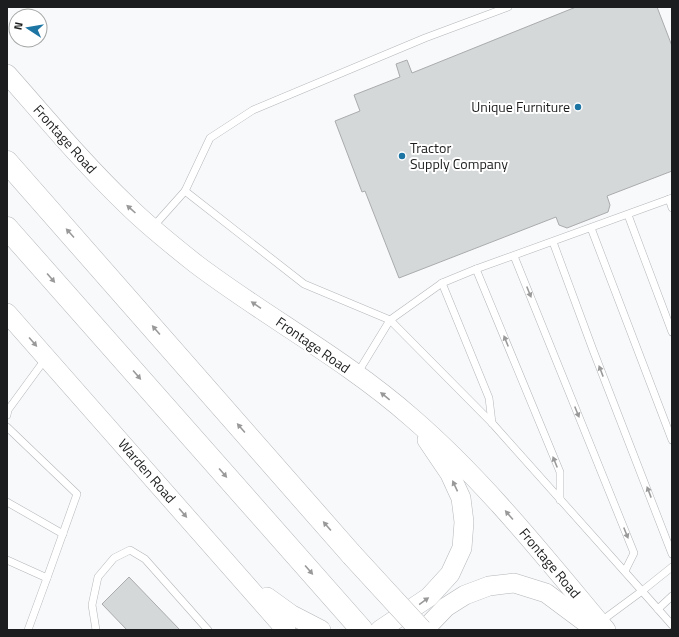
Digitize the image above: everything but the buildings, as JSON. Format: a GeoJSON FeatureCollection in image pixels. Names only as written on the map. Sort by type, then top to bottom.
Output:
{"type":"FeatureCollection","features":[{"type":"Feature","properties":{"kind":"highway"},"geometry":{"type":"LineString","coordinates":[[7,162],[352,555],[422,630]]}},
{"type":"Feature","properties":{"kind":"highway"},"geometry":{"type":"LineString","coordinates":[[7,228],[362,630]]}},
{"type":"Feature","properties":{"kind":"main road","name":"Frontage Road"},"geometry":{"type":"LineString","coordinates":[[7,74],[127,206],[152,228],[197,265],[356,374],[410,416],[452,454],[480,482],[530,539],[601,627]]}},
{"type":"Feature","properties":{"kind":"main road","name":"Warden Road"},"geometry":{"type":"LineString","coordinates":[[7,313],[286,630]]}},
{"type":"Feature","properties":{"kind":"main road"},"geometry":{"type":"LineString","coordinates":[[380,630],[429,597],[450,574],[462,548],[464,522],[461,498],[450,474],[410,416]]}},
{"type":"Feature","properties":{"kind":"main road"},"geometry":{"type":"LineString","coordinates":[[240,578],[292,615],[321,630]]}},
{"type":"Feature","properties":{"kind":"main road"},"geometry":{"type":"LineString","coordinates":[[422,630],[446,607],[465,595],[489,586],[514,583],[546,592],[601,627]]}},
{"type":"Feature","properties":{"kind":"lane"},"geometry":{"type":"LineString","coordinates":[[152,228],[185,191],[210,138],[253,110],[425,38],[508,7]]}},
{"type":"Feature","properties":{"kind":"lane"},"geometry":{"type":"LineString","coordinates":[[185,191],[304,284],[390,320],[492,423],[672,624]]}},
{"type":"Feature","properties":{"kind":"lane"},"geometry":{"type":"LineString","coordinates":[[356,374],[390,320],[442,283],[476,269],[628,215],[670,198],[672,208]]}},
{"type":"Feature","properties":{"kind":"lane"},"geometry":{"type":"LineString","coordinates":[[628,215],[672,332]]}},
{"type":"Feature","properties":{"kind":"lane"},"geometry":{"type":"LineString","coordinates":[[591,228],[672,440]]}},
{"type":"Feature","properties":{"kind":"lane"},"geometry":{"type":"LineString","coordinates":[[553,242],[672,554]]}},
{"type":"Feature","properties":{"kind":"lane"},"geometry":{"type":"LineString","coordinates":[[514,256],[634,553],[625,571]]}},
{"type":"Feature","properties":{"kind":"lane"},"geometry":{"type":"LineString","coordinates":[[476,269],[560,472],[560,500]]}},
{"type":"Feature","properties":{"kind":"lane"},"geometry":{"type":"LineString","coordinates":[[442,283],[489,398],[492,423]]}},
{"type":"Feature","properties":{"kind":"lane"},"geometry":{"type":"LineString","coordinates":[[7,412],[46,358]]}},
{"type":"Feature","properties":{"kind":"lane"},"geometry":{"type":"LineString","coordinates":[[7,427],[77,494],[28,630]]}},
{"type":"Feature","properties":{"kind":"lane"},"geometry":{"type":"LineString","coordinates":[[7,502],[63,534]]}},
{"type":"Feature","properties":{"kind":"lane"},"geometry":{"type":"LineString","coordinates":[[96,630],[92,605],[98,578],[114,558],[130,550],[145,559],[208,630]]}},
{"type":"Feature","properties":{"kind":"lane"},"geometry":{"type":"LineString","coordinates":[[7,560],[47,578]]}},
{"type":"Feature","properties":{"kind":"lane"},"geometry":{"type":"LineString","coordinates":[[601,627],[672,567]]}},
{"type":"Feature","properties":{"kind":"lane"},"geometry":{"type":"LineString","coordinates":[[658,609],[672,596]]}},
{"type":"Feature","properties":{"kind":"place","name":"Unique Furniture"},"geometry":{"type":"Point","coordinates":[578,107]}},
{"type":"Feature","properties":{"kind":"place","name":"Tractor Supply Company"},"geometry":{"type":"Point","coordinates":[402,156]}}]}
